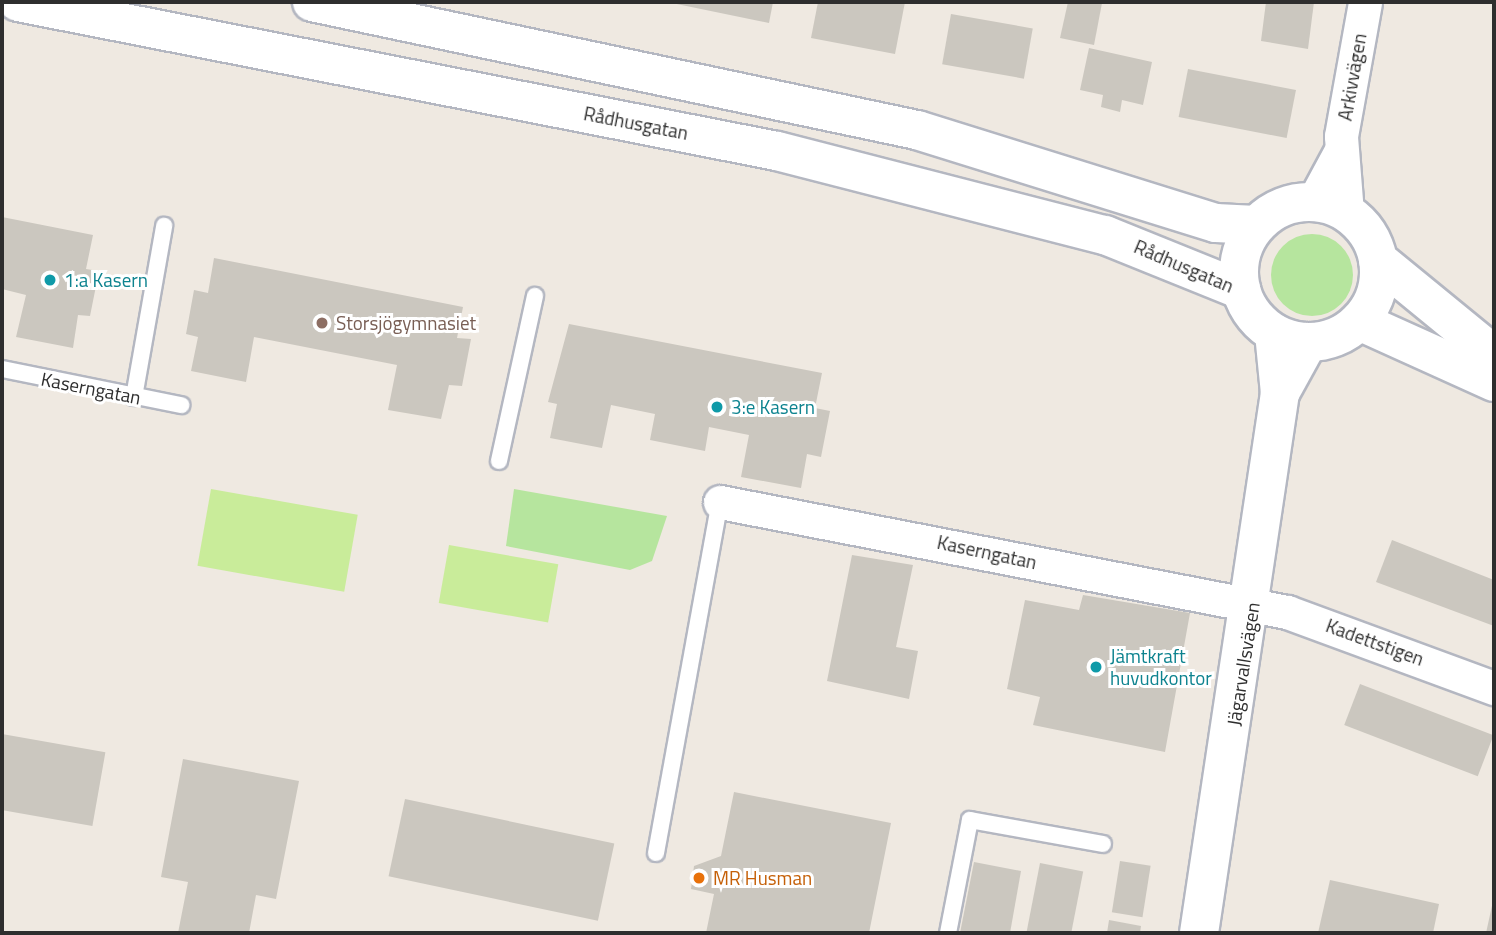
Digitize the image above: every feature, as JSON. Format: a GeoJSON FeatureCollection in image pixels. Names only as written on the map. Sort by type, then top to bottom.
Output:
{"type":"FeatureCollection","features":[{"type":"Feature","properties":{"kind":"main road","name":"Rådhusgatan"},"geometry":{"type":"LineString","coordinates":[[18,2],[790,154],[1105,235],[1241,290]]}},
{"type":"Feature","properties":{"kind":"main road"},"geometry":{"type":"LineString","coordinates":[[312,2],[917,130],[1216,223],[1256,225],[1292,204],[1330,207],[1368,233],[1378,260],[1376,293],[1359,321],[1327,340],[1291,337],[1241,290],[1239,267],[1256,225]]}},
{"type":"Feature","properties":{"kind":"main road"},"geometry":{"type":"LineString","coordinates":[[1378,260],[1494,355]]}},
{"type":"Feature","properties":{"kind":"main road"},"geometry":{"type":"LineString","coordinates":[[1359,321],[1494,382]]}},
{"type":"Feature","properties":{"kind":"main road","name":"Jägarvallsvägen"},"geometry":{"type":"LineString","coordinates":[[1199,933],[1253,604],[1280,393],[1291,337]]}},
{"type":"Feature","properties":{"kind":"street","name":"Arkivvägen"},"geometry":{"type":"LineString","coordinates":[[1330,207],[1365,2]]}},
{"type":"Feature","properties":{"kind":"street","name":"Kaserngatan"},"geometry":{"type":"LineString","coordinates":[[720,502],[825,527],[1253,604]]}},
{"type":"Feature","properties":{"kind":"street","name":"Kadettstigen"},"geometry":{"type":"LineString","coordinates":[[1253,604],[1382,642],[1494,688]]}},
{"type":"Feature","properties":{"kind":"lane"},"geometry":{"type":"LineString","coordinates":[[134,397],[164,226]]}},
{"type":"Feature","properties":{"kind":"lane"},"geometry":{"type":"LineString","coordinates":[[499,461],[535,296]]}},
{"type":"Feature","properties":{"kind":"lane","name":"Kaserngatan"},"geometry":{"type":"LineString","coordinates":[[2,369],[181,405]]}},
{"type":"Feature","properties":{"kind":"lane"},"geometry":{"type":"LineString","coordinates":[[656,853],[720,502]]}},
{"type":"Feature","properties":{"kind":"lane"},"geometry":{"type":"LineString","coordinates":[[948,933],[970,820],[1104,844]]}},
{"type":"Feature","properties":{"kind":"green space"},"geometry":{"type":"Polygon","coordinates":[[[1312,234],[1328,237],[1341,246],[1350,259],[1353,275],[1350,291],[1341,304],[1328,313],[1312,316],[1296,313],[1283,304],[1274,291],[1271,275],[1274,259],[1283,246],[1296,237],[1312,234]]]}},
{"type":"Feature","properties":{"kind":"green space"},"geometry":{"type":"Polygon","coordinates":[[[211,489],[358,515],[344,592],[197,566],[211,489]]]}},
{"type":"Feature","properties":{"kind":"green space"},"geometry":{"type":"Polygon","coordinates":[[[514,489],[667,516],[652,561],[630,570],[506,546],[514,489]]]}},
{"type":"Feature","properties":{"kind":"green space"},"geometry":{"type":"Polygon","coordinates":[[[449,545],[558,564],[548,622],[439,603],[449,545]]]}},
{"type":"Feature","properties":{"kind":"building"},"geometry":{"type":"Polygon","coordinates":[[[667,2],[773,2],[769,23],[667,2]]]}},
{"type":"Feature","properties":{"kind":"building"},"geometry":{"type":"Polygon","coordinates":[[[818,2],[905,2],[895,54],[811,38],[818,2]]]}},
{"type":"Feature","properties":{"kind":"building"},"geometry":{"type":"Polygon","coordinates":[[[1068,2],[1102,3],[1094,45],[1060,38],[1068,2]]]}},
{"type":"Feature","properties":{"kind":"building"},"geometry":{"type":"Polygon","coordinates":[[[1266,2],[1314,2],[1308,49],[1261,41],[1266,2]]]}},
{"type":"Feature","properties":{"kind":"building"},"geometry":{"type":"Polygon","coordinates":[[[951,14],[1033,28],[1024,79],[942,64],[951,14]]]}},
{"type":"Feature","properties":{"kind":"building"},"geometry":{"type":"Polygon","coordinates":[[[1089,48],[1152,62],[1143,105],[1122,100],[1120,112],[1101,107],[1103,95],[1080,90],[1089,48]]]}},
{"type":"Feature","properties":{"kind":"building"},"geometry":{"type":"Polygon","coordinates":[[[1188,69],[1296,90],[1287,138],[1179,117],[1188,69]]]}},
{"type":"Feature","properties":{"kind":"building","name":"1:a Kasern"},"geometry":{"type":"Polygon","coordinates":[[[2,217],[93,235],[86,269],[99,271],[90,316],[78,315],[73,348],[16,337],[26,295],[2,289],[2,217]]]}},
{"type":"Feature","properties":{"kind":"building"},"geometry":{"type":"Polygon","coordinates":[[[214,258],[463,307],[457,338],[471,339],[462,386],[449,385],[441,419],[388,410],[397,365],[254,337],[246,382],[191,371],[198,337],[186,334],[194,290],[208,293],[214,258]]]}},
{"type":"Feature","properties":{"kind":"building","name":"3:e Kasern"},"geometry":{"type":"Polygon","coordinates":[[[569,324],[822,373],[815,408],[830,411],[821,457],[807,454],[801,488],[741,477],[749,435],[709,427],[705,451],[650,440],[655,414],[611,405],[602,448],[550,438],[557,404],[548,402],[569,324]]]}},
{"type":"Feature","properties":{"kind":"building"},"geometry":{"type":"Polygon","coordinates":[[[1392,540],[1494,580],[1494,626],[1376,582],[1392,540]]]}},
{"type":"Feature","properties":{"kind":"building"},"geometry":{"type":"Polygon","coordinates":[[[852,555],[913,565],[896,647],[918,651],[909,699],[827,681],[852,555]]]}},
{"type":"Feature","properties":{"kind":"building","name":"Jämtkraft huvudkontor"},"geometry":{"type":"Polygon","coordinates":[[[1083,595],[1190,613],[1165,752],[1033,725],[1040,697],[1007,689],[1025,600],[1079,610],[1083,595]]]}},
{"type":"Feature","properties":{"kind":"building"},"geometry":{"type":"Polygon","coordinates":[[[1360,684],[1494,735],[1478,776],[1344,725],[1360,684]]]}},
{"type":"Feature","properties":{"kind":"building"},"geometry":{"type":"Polygon","coordinates":[[[2,734],[105,752],[92,826],[2,810],[2,734]]]}},
{"type":"Feature","properties":{"kind":"building"},"geometry":{"type":"Polygon","coordinates":[[[183,759],[299,781],[276,899],[256,895],[249,933],[178,933],[188,882],[161,877],[183,759]]]}},
{"type":"Feature","properties":{"kind":"building"},"geometry":{"type":"Polygon","coordinates":[[[734,792],[891,823],[869,933],[706,933],[714,894],[691,889],[694,866],[721,856],[734,792]]]}},
{"type":"Feature","properties":{"kind":"building"},"geometry":{"type":"Polygon","coordinates":[[[405,799],[614,843],[598,921],[389,876],[405,799]]]}},
{"type":"Feature","properties":{"kind":"building"},"geometry":{"type":"Polygon","coordinates":[[[1120,861],[1151,866],[1142,917],[1112,912],[1120,861]]]}},
{"type":"Feature","properties":{"kind":"building"},"geometry":{"type":"Polygon","coordinates":[[[974,862],[1021,871],[1010,933],[960,933],[974,862]]]}},
{"type":"Feature","properties":{"kind":"building"},"geometry":{"type":"Polygon","coordinates":[[[1040,863],[1083,871],[1071,933],[1026,933],[1040,863]]]}},
{"type":"Feature","properties":{"kind":"building"},"geometry":{"type":"Polygon","coordinates":[[[1330,880],[1439,904],[1433,933],[1318,933],[1330,880]]]}},
{"type":"Feature","properties":{"kind":"building"},"geometry":{"type":"Polygon","coordinates":[[[1493,901],[1494,933],[1486,933],[1493,901]]]}},
{"type":"Feature","properties":{"kind":"building"},"geometry":{"type":"Polygon","coordinates":[[[1109,920],[1141,926],[1140,933],[1107,933],[1109,920]]]}},
{"type":"Feature","properties":{"kind":"place","name":"1:a Kasern"},"geometry":{"type":"Point","coordinates":[50,280]}},
{"type":"Feature","properties":{"kind":"place","name":"Storsjögymnasiet"},"geometry":{"type":"Point","coordinates":[322,323]}},
{"type":"Feature","properties":{"kind":"place","name":"3:e Kasern"},"geometry":{"type":"Point","coordinates":[717,407]}},
{"type":"Feature","properties":{"kind":"place","name":"Jämtkraft huvudkontor"},"geometry":{"type":"Point","coordinates":[1096,667]}},
{"type":"Feature","properties":{"kind":"place","name":"MR Husman"},"geometry":{"type":"Point","coordinates":[699,878]}}]}
